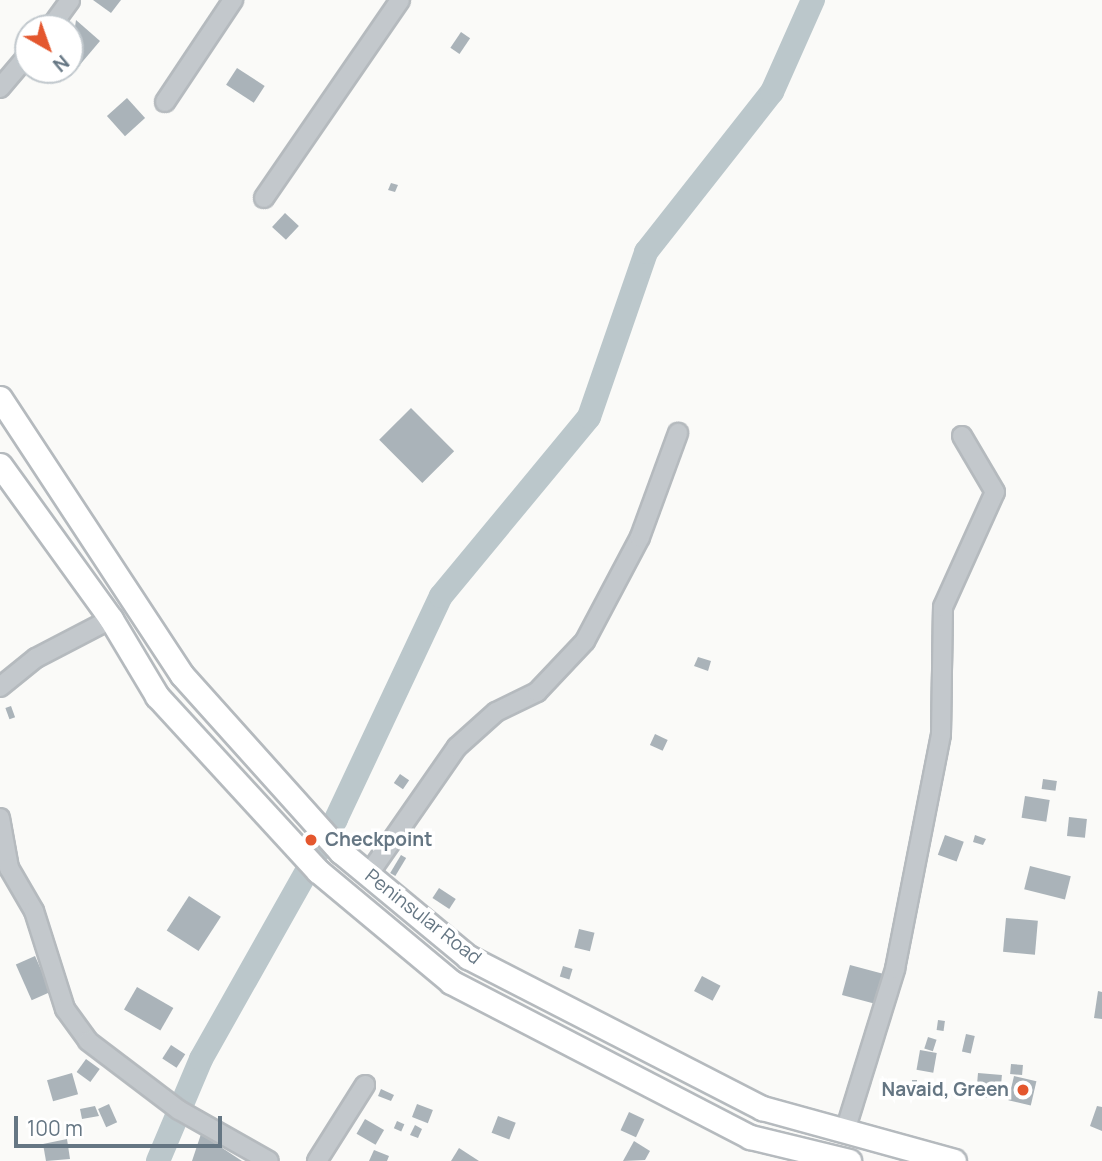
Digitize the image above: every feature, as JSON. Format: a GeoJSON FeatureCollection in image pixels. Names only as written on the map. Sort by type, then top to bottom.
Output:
{"type":"FeatureCollection","features":[{"type":"Feature","properties":{"kind":"main road","name":"Peninsular Road"},"geometry":{"type":"LineString","coordinates":[[0,398],[182,675],[341,852],[468,957],[762,1108],[954,1161]]}},
{"type":"Feature","properties":{"kind":"main road","name":"Peninsular Road"},"geometry":{"type":"LineString","coordinates":[[0,464],[111,619],[157,696],[318,871],[451,982],[750,1137],[849,1161]]}},
{"type":"Feature","properties":{"kind":"street"},"geometry":{"type":"LineString","coordinates":[[165,102],[233,0]]}},
{"type":"Feature","properties":{"kind":"street"},"geometry":{"type":"LineString","coordinates":[[264,198],[400,0]]}},
{"type":"Feature","properties":{"kind":"street"},"geometry":{"type":"LineString","coordinates":[[0,88],[14,72]]}},
{"type":"Feature","properties":{"kind":"street"},"geometry":{"type":"LineString","coordinates":[[368,875],[457,747],[496,712],[537,692],[585,641],[640,537],[678,433]]}},
{"type":"Feature","properties":{"kind":"street"},"geometry":{"type":"LineString","coordinates":[[845,1131],[895,969],[939,747],[943,607],[995,492],[962,436]]}},
{"type":"Feature","properties":{"kind":"street"},"geometry":{"type":"LineString","coordinates":[[0,687],[36,658],[111,619]]}},
{"type":"Feature","properties":{"kind":"street"},"geometry":{"type":"LineString","coordinates":[[0,818],[4,870],[34,911],[65,1009],[88,1041],[179,1110],[269,1161]]}},
{"type":"Feature","properties":{"kind":"street"},"geometry":{"type":"LineString","coordinates":[[317,1161],[365,1085]]}},
{"type":"Feature","properties":{"kind":"building"},"geometry":{"type":"Polygon","coordinates":[[[93,0],[121,0],[111,13],[93,0]]]}},
{"type":"Feature","properties":{"kind":"building"},"geometry":{"type":"Polygon","coordinates":[[[84,27],[100,41],[84,60],[84,27]]]}},
{"type":"Feature","properties":{"kind":"building"},"geometry":{"type":"Polygon","coordinates":[[[461,32],[470,38],[459,54],[450,48],[461,32]]]}},
{"type":"Feature","properties":{"kind":"building"},"geometry":{"type":"Polygon","coordinates":[[[237,68],[265,86],[254,103],[226,85],[237,68]]]}},
{"type":"Feature","properties":{"kind":"building"},"geometry":{"type":"Polygon","coordinates":[[[127,98],[145,118],[125,136],[107,116],[127,98]]]}},
{"type":"Feature","properties":{"kind":"building"},"geometry":{"type":"Polygon","coordinates":[[[391,183],[398,185],[395,192],[388,190],[391,183]]]}},
{"type":"Feature","properties":{"kind":"building"},"geometry":{"type":"Polygon","coordinates":[[[285,213],[299,226],[286,240],[272,227],[285,213]]]}},
{"type":"Feature","properties":{"kind":"building"},"geometry":{"type":"Polygon","coordinates":[[[411,408],[454,451],[422,483],[379,440],[411,408]]]}},
{"type":"Feature","properties":{"kind":"building"},"geometry":{"type":"Polygon","coordinates":[[[698,657],[711,661],[708,671],[694,666],[698,657]]]}},
{"type":"Feature","properties":{"kind":"building"},"geometry":{"type":"Polygon","coordinates":[[[11,706],[15,717],[9,719],[5,708],[11,706]]]}},
{"type":"Feature","properties":{"kind":"building"},"geometry":{"type":"Polygon","coordinates":[[[655,734],[668,740],[663,751],[650,745],[655,734]]]}},
{"type":"Feature","properties":{"kind":"building"},"geometry":{"type":"Polygon","coordinates":[[[400,774],[409,780],[403,789],[394,783],[400,774]]]}},
{"type":"Feature","properties":{"kind":"building"},"geometry":{"type":"Polygon","coordinates":[[[1043,779],[1057,781],[1055,791],[1042,789],[1043,779]]]}},
{"type":"Feature","properties":{"kind":"building"},"geometry":{"type":"Polygon","coordinates":[[[1025,796],[1050,800],[1046,822],[1022,818],[1025,796]]]}},
{"type":"Feature","properties":{"kind":"building"},"geometry":{"type":"Polygon","coordinates":[[[1069,817],[1087,819],[1085,838],[1067,836],[1069,817]]]}},
{"type":"Feature","properties":{"kind":"building"},"geometry":{"type":"Polygon","coordinates":[[[945,835],[964,842],[957,862],[938,855],[945,835]]]}},
{"type":"Feature","properties":{"kind":"building"},"geometry":{"type":"Polygon","coordinates":[[[975,835],[986,839],[983,845],[973,842],[975,835]]]}},
{"type":"Feature","properties":{"kind":"building"},"geometry":{"type":"Polygon","coordinates":[[[401,855],[406,858],[395,876],[390,873],[401,855]]]}},
{"type":"Feature","properties":{"kind":"building"},"geometry":{"type":"Polygon","coordinates":[[[1030,866],[1071,876],[1065,899],[1024,889],[1030,866]]]}},
{"type":"Feature","properties":{"kind":"building"},"geometry":{"type":"Polygon","coordinates":[[[439,888],[456,899],[449,909],[432,898],[439,888]]]}},
{"type":"Feature","properties":{"kind":"building"},"geometry":{"type":"Polygon","coordinates":[[[189,896],[221,917],[199,951],[167,930],[189,896]]]}},
{"type":"Feature","properties":{"kind":"building"},"geometry":{"type":"Polygon","coordinates":[[[1006,918],[1038,921],[1035,955],[1003,952],[1006,918]]]}},
{"type":"Feature","properties":{"kind":"building"},"geometry":{"type":"Polygon","coordinates":[[[579,929],[595,933],[590,951],[574,947],[579,929]]]}},
{"type":"Feature","properties":{"kind":"building"},"geometry":{"type":"Polygon","coordinates":[[[35,956],[51,992],[32,1000],[16,965],[35,956]]]}},
{"type":"Feature","properties":{"kind":"building"},"geometry":{"type":"Polygon","coordinates":[[[850,965],[884,974],[876,1004],[842,995],[850,965]]]}},
{"type":"Feature","properties":{"kind":"building"},"geometry":{"type":"Polygon","coordinates":[[[563,966],[573,969],[569,979],[560,977],[563,966]]]}},
{"type":"Feature","properties":{"kind":"building"},"geometry":{"type":"Polygon","coordinates":[[[702,976],[721,986],[713,1001],[694,991],[702,976]]]}},
{"type":"Feature","properties":{"kind":"building"},"geometry":{"type":"Polygon","coordinates":[[[137,987],[173,1008],[160,1031],[124,1010],[137,987]]]}},
{"type":"Feature","properties":{"kind":"building"},"geometry":{"type":"Polygon","coordinates":[[[1098,991],[1102,992],[1102,1019],[1094,1018],[1098,991]]]}},
{"type":"Feature","properties":{"kind":"building"},"geometry":{"type":"Polygon","coordinates":[[[938,1020],[945,1021],[944,1031],[937,1030],[938,1020]]]}},
{"type":"Feature","properties":{"kind":"building"},"geometry":{"type":"Polygon","coordinates":[[[966,1034],[975,1036],[971,1054],[962,1052],[966,1034]]]}},
{"type":"Feature","properties":{"kind":"building"},"geometry":{"type":"Polygon","coordinates":[[[928,1037],[937,1040],[933,1051],[924,1048],[928,1037]]]}},
{"type":"Feature","properties":{"kind":"building"},"geometry":{"type":"Polygon","coordinates":[[[171,1045],[185,1054],[177,1068],[162,1058],[171,1045]]]}},
{"type":"Feature","properties":{"kind":"building"},"geometry":{"type":"Polygon","coordinates":[[[920,1050],[937,1053],[933,1073],[917,1070],[920,1050]]]}},
{"type":"Feature","properties":{"kind":"building"},"geometry":{"type":"Polygon","coordinates":[[[86,1059],[100,1069],[90,1082],[77,1072],[86,1059]]]}},
{"type":"Feature","properties":{"kind":"building"},"geometry":{"type":"Polygon","coordinates":[[[1011,1064],[1023,1065],[1022,1075],[1010,1074],[1011,1064]]]}},
{"type":"Feature","properties":{"kind":"building"},"geometry":{"type":"Polygon","coordinates":[[[72,1073],[78,1094],[53,1101],[47,1080],[72,1073]]]}},
{"type":"Feature","properties":{"kind":"building"},"geometry":{"type":"Polygon","coordinates":[[[978,1073],[1002,1075],[1000,1099],[976,1097],[978,1073]]]}},
{"type":"Feature","properties":{"kind":"building","name":"Navaid, Green"},"geometry":{"type":"Polygon","coordinates":[[[1014,1076],[1036,1081],[1031,1106],[1008,1100],[1014,1076]]]}},
{"type":"Feature","properties":{"kind":"building"},"geometry":{"type":"Polygon","coordinates":[[[912,1080],[917,1080],[917,1091],[913,1091],[912,1080]]]}},
{"type":"Feature","properties":{"kind":"building"},"geometry":{"type":"Polygon","coordinates":[[[381,1089],[394,1095],[391,1101],[378,1096],[381,1089]]]}},
{"type":"Feature","properties":{"kind":"building"},"geometry":{"type":"Polygon","coordinates":[[[109,1104],[117,1122],[106,1127],[98,1109],[109,1104]]]}},
{"type":"Feature","properties":{"kind":"building"},"geometry":{"type":"Polygon","coordinates":[[[417,1104],[433,1110],[428,1123],[412,1117],[417,1104]]]}},
{"type":"Feature","properties":{"kind":"building"},"geometry":{"type":"Polygon","coordinates":[[[95,1106],[99,1116],[82,1119],[80,1109],[95,1106]]]}},
{"type":"Feature","properties":{"kind":"building"},"geometry":{"type":"Polygon","coordinates":[[[1097,1106],[1102,1107],[1102,1131],[1090,1126],[1097,1106]]]}},
{"type":"Feature","properties":{"kind":"building"},"geometry":{"type":"Polygon","coordinates":[[[629,1112],[644,1119],[636,1137],[621,1130],[629,1112]]]}},
{"type":"Feature","properties":{"kind":"building"},"geometry":{"type":"Polygon","coordinates":[[[498,1116],[516,1123],[509,1140],[492,1133],[498,1116]]]}},
{"type":"Feature","properties":{"kind":"building"},"geometry":{"type":"Polygon","coordinates":[[[365,1119],[384,1130],[376,1145],[356,1134],[365,1119]]]}},
{"type":"Feature","properties":{"kind":"building"},"geometry":{"type":"Polygon","coordinates":[[[397,1121],[404,1124],[401,1131],[394,1128],[397,1121]]]}},
{"type":"Feature","properties":{"kind":"building"},"geometry":{"type":"Polygon","coordinates":[[[415,1125],[422,1129],[418,1138],[410,1135],[415,1125]]]}},
{"type":"Feature","properties":{"kind":"building"},"geometry":{"type":"Polygon","coordinates":[[[201,1134],[242,1161],[192,1161],[201,1134]]]}},
{"type":"Feature","properties":{"kind":"building"},"geometry":{"type":"Polygon","coordinates":[[[67,1139],[70,1159],[46,1161],[43,1144],[67,1139]]]}},
{"type":"Feature","properties":{"kind":"building"},"geometry":{"type":"Polygon","coordinates":[[[634,1141],[650,1151],[645,1160],[623,1161],[634,1141]]]}},
{"type":"Feature","properties":{"kind":"building"},"geometry":{"type":"Polygon","coordinates":[[[459,1148],[479,1161],[451,1161],[459,1148]]]}},
{"type":"Feature","properties":{"kind":"building"},"geometry":{"type":"Polygon","coordinates":[[[374,1150],[389,1156],[387,1161],[369,1161],[374,1150]]]}},
{"type":"Feature","properties":{"kind":"waterway"},"geometry":{"type":"LineString","coordinates":[[158,1161],[201,1059],[336,819],[441,596],[589,417],[646,252],[772,92],[813,0]]}},
{"type":"Feature","properties":{"kind":"place","name":"Checkpoint"},"geometry":{"type":"Point","coordinates":[311,840]}},
{"type":"Feature","properties":{"kind":"place","name":"Navaid, Green"},"geometry":{"type":"Point","coordinates":[1023,1090]}}]}
